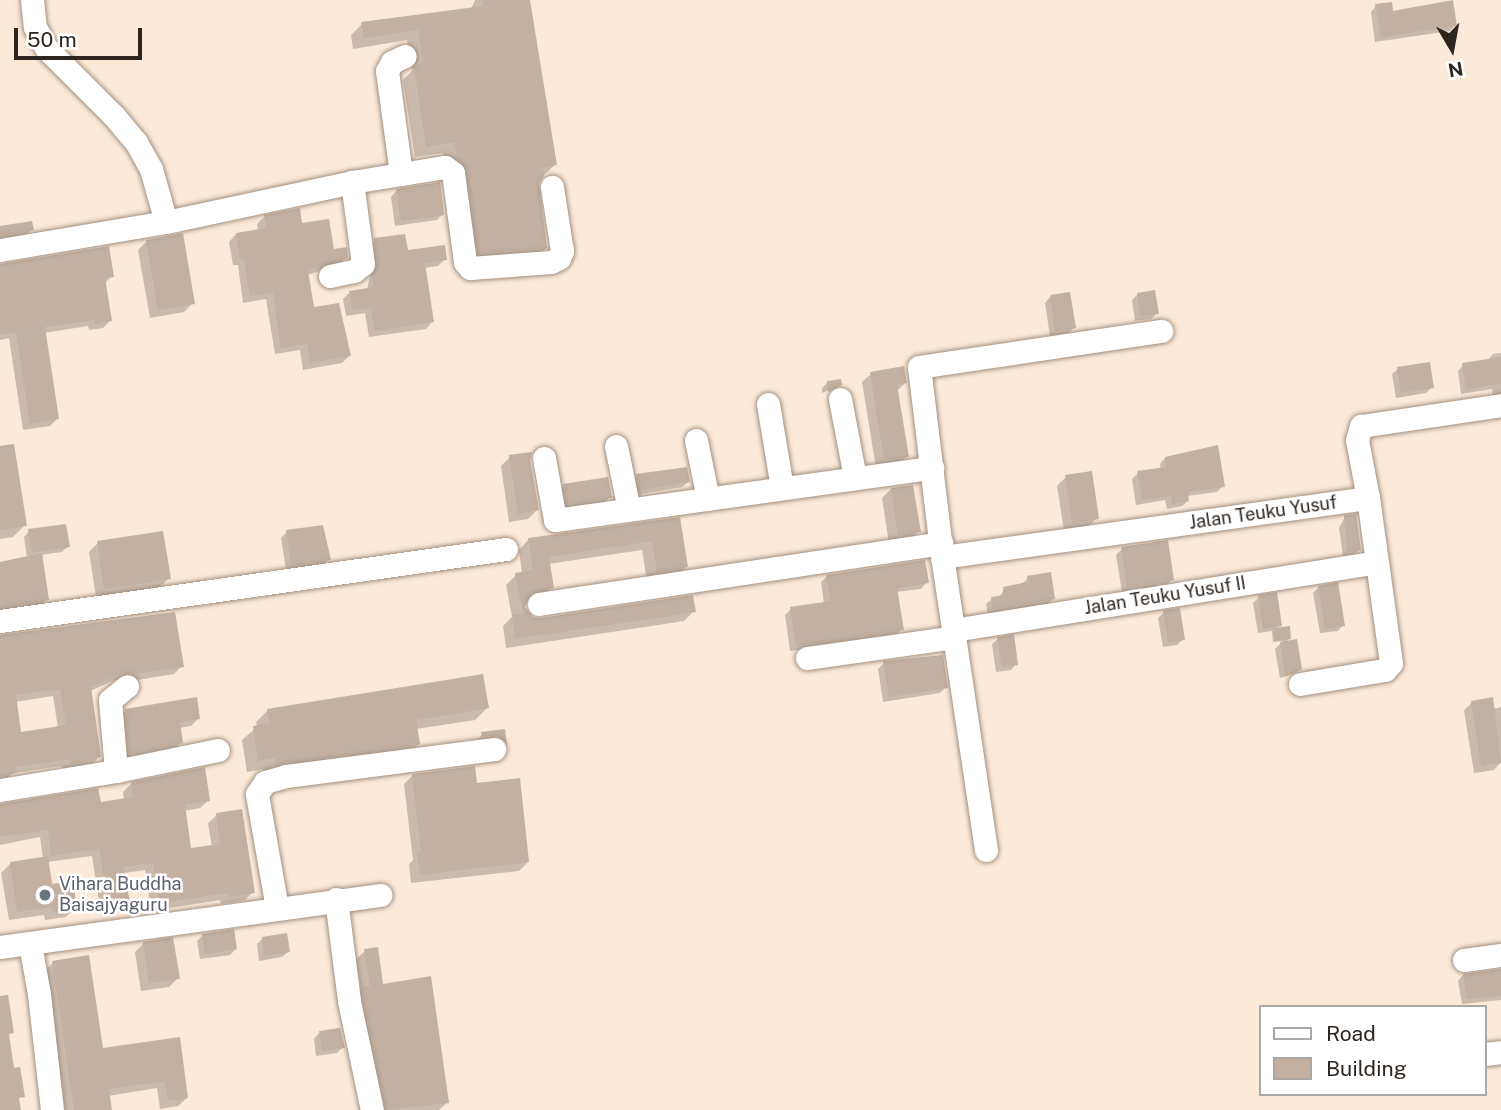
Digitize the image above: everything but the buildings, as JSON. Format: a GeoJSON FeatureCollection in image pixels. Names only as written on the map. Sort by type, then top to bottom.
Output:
{"type":"FeatureCollection","features":[{"type":"Feature","properties":{"kind":"street"},"geometry":{"type":"LineString","coordinates":[[32,0],[35,27],[46,48],[136,142],[151,169],[166,222]]}},
{"type":"Feature","properties":{"kind":"street"},"geometry":{"type":"LineString","coordinates":[[401,174],[387,71],[392,62],[405,56]]}},
{"type":"Feature","properties":{"kind":"street"},"geometry":{"type":"LineString","coordinates":[[0,250],[166,222],[352,182],[445,167],[452,171],[466,262],[470,268],[477,270],[559,258],[562,251],[552,187]]}},
{"type":"Feature","properties":{"kind":"street"},"geometry":{"type":"LineString","coordinates":[[330,276],[354,271],[363,264],[352,182]]}},
{"type":"Feature","properties":{"kind":"street"},"geometry":{"type":"LineString","coordinates":[[986,850],[942,550],[919,367],[1161,331]]}},
{"type":"Feature","properties":{"kind":"street"},"geometry":{"type":"LineString","coordinates":[[840,399],[855,478]]}},
{"type":"Feature","properties":{"kind":"street"},"geometry":{"type":"LineString","coordinates":[[768,404],[782,488]]}},
{"type":"Feature","properties":{"kind":"street"},"geometry":{"type":"LineString","coordinates":[[1300,684],[1385,670],[1391,665],[1368,498],[1357,440],[1361,426],[1501,405]]}},
{"type":"Feature","properties":{"kind":"street"},"geometry":{"type":"LineString","coordinates":[[696,440],[708,499]]}},
{"type":"Feature","properties":{"kind":"street"},"geometry":{"type":"LineString","coordinates":[[616,446],[629,510]]}},
{"type":"Feature","properties":{"kind":"street"},"geometry":{"type":"LineString","coordinates":[[544,458],[555,520],[932,468]]}},
{"type":"Feature","properties":{"kind":"street","name":"Jalan Teuku Yusuf"},"geometry":{"type":"LineString","coordinates":[[539,604],[942,550],[1368,498]]}},
{"type":"Feature","properties":{"kind":"street"},"geometry":{"type":"LineString","coordinates":[[0,621],[506,549]]}},
{"type":"Feature","properties":{"kind":"street","name":"Jalan Teuku Yusuf II"},"geometry":{"type":"LineString","coordinates":[[807,658],[1377,562]]}},
{"type":"Feature","properties":{"kind":"street"},"geometry":{"type":"LineString","coordinates":[[116,771],[110,700],[127,685]]}},
{"type":"Feature","properties":{"kind":"street"},"geometry":{"type":"LineString","coordinates":[[276,908],[257,794],[264,782],[286,776],[494,749]]}},
{"type":"Feature","properties":{"kind":"street"},"geometry":{"type":"LineString","coordinates":[[0,790],[116,771],[218,750]]}},
{"type":"Feature","properties":{"kind":"street"},"geometry":{"type":"LineString","coordinates":[[0,947],[380,895]]}},
{"type":"Feature","properties":{"kind":"street"},"geometry":{"type":"LineString","coordinates":[[336,899],[351,1014],[372,1110]]}},
{"type":"Feature","properties":{"kind":"street"},"geometry":{"type":"LineString","coordinates":[[30,944],[39,994],[52,1110]]}},
{"type":"Feature","properties":{"kind":"street"},"geometry":{"type":"LineString","coordinates":[[1464,960],[1501,954]]}},
{"type":"Feature","properties":{"kind":"place","name":"Vihara Buddha Baisajyaguru"},"geometry":{"type":"Point","coordinates":[45,895]}}]}
